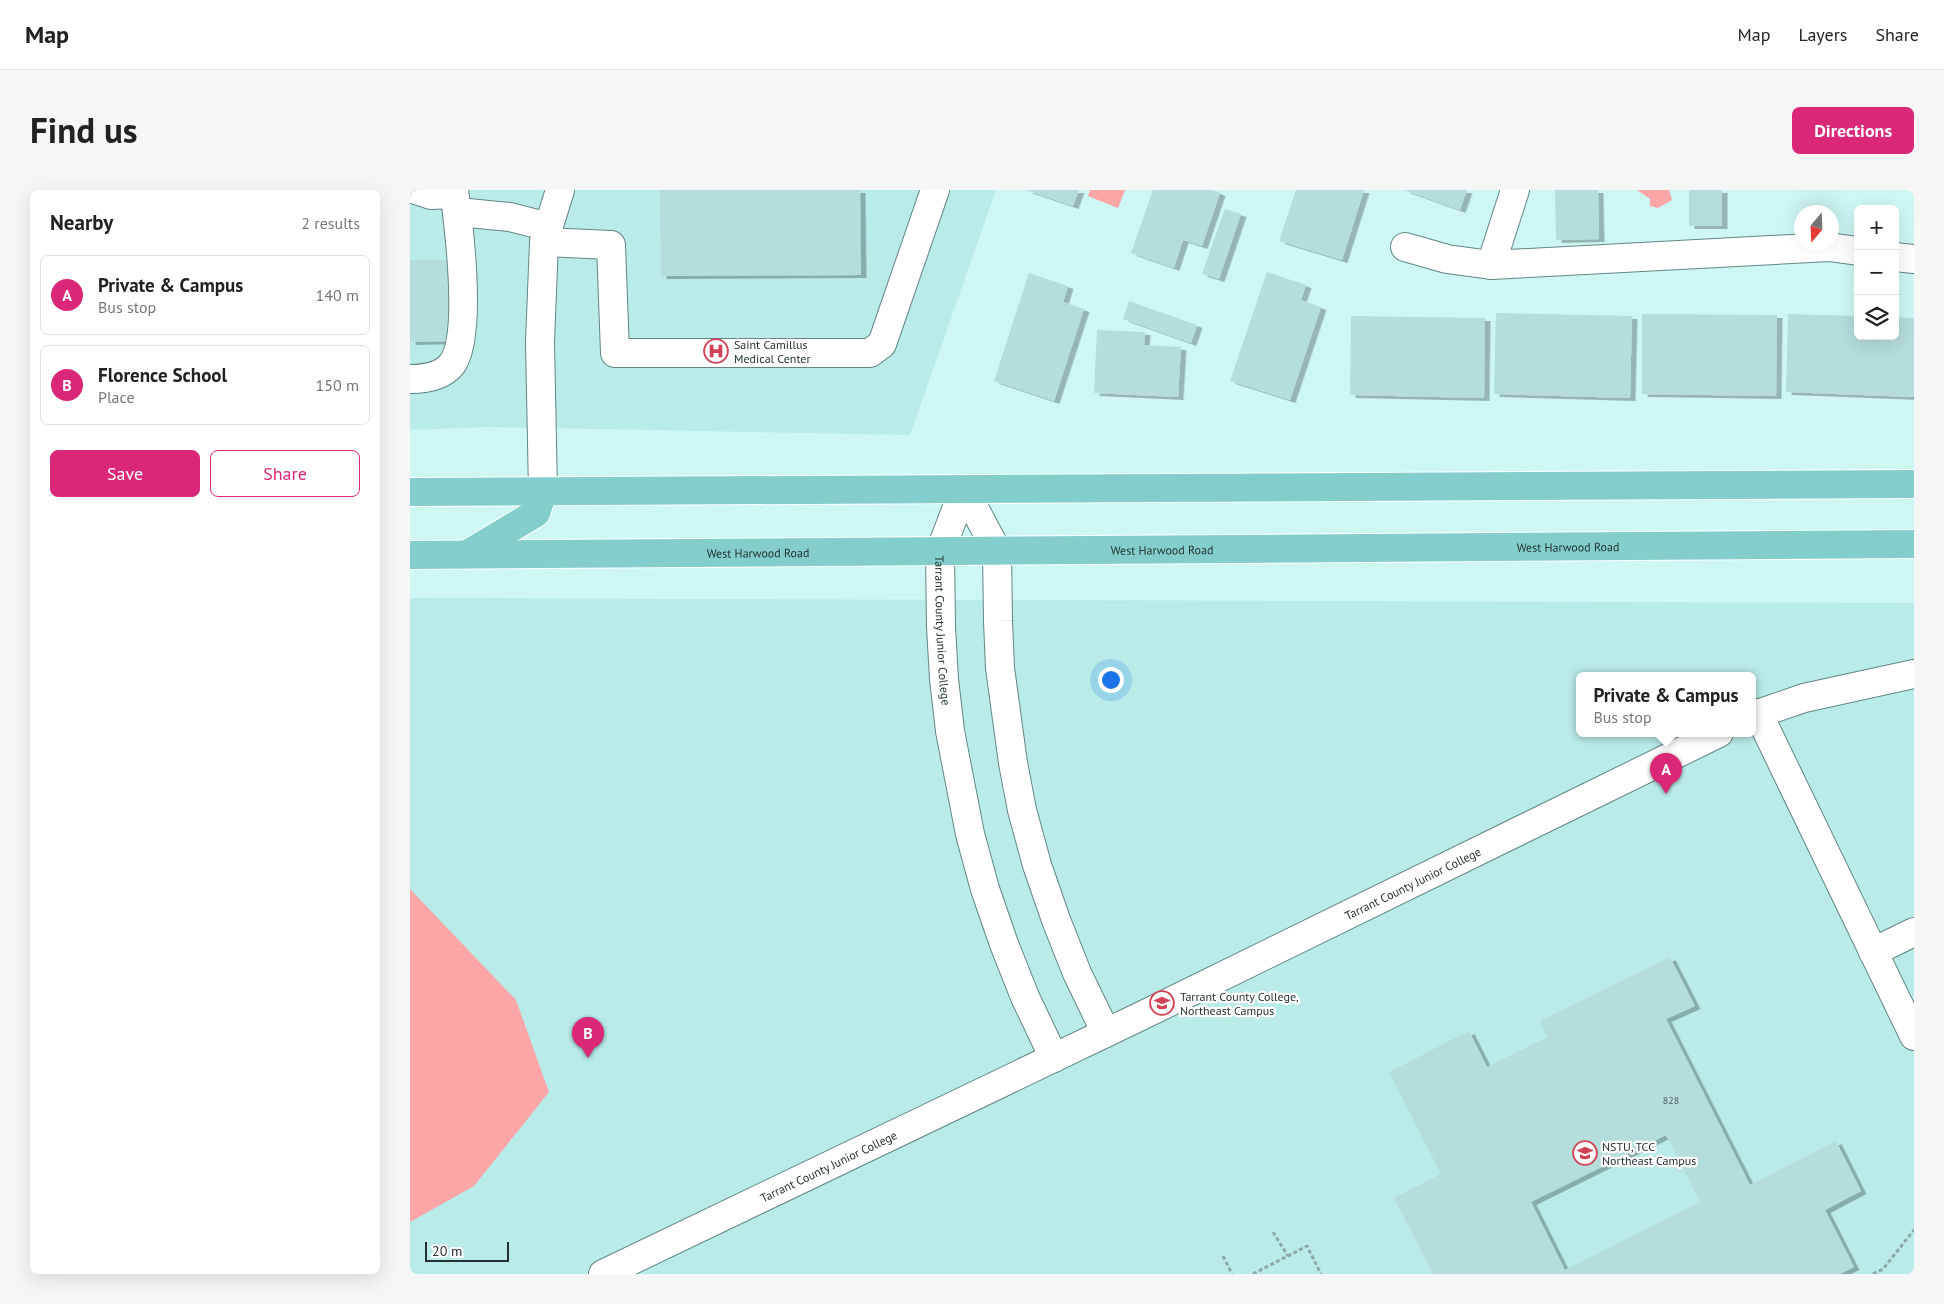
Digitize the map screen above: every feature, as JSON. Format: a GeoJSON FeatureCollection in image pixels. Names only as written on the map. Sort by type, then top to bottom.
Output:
{"type":"FeatureCollection","features":[{"type":"Feature","properties":{"kind":"main road"},"geometry":{"type":"LineString","coordinates":[[410,492],[1914,484]]}},
{"type":"Feature","properties":{"kind":"main road"},"geometry":{"type":"LineString","coordinates":[[467,554],[536,513],[543,492]]}},
{"type":"Feature","properties":{"kind":"main road","name":"West Harwood Road"},"geometry":{"type":"LineString","coordinates":[[410,555],[1914,544]]}},
{"type":"Feature","properties":{"kind":"street"},"geometry":{"type":"LineString","coordinates":[[416,190],[455,199],[510,217],[546,234],[611,245],[615,353],[870,353],[882,344],[935,190]]}},
{"type":"Feature","properties":{"kind":"street"},"geometry":{"type":"LineString","coordinates":[[543,492],[540,342],[546,234],[560,190]]}},
{"type":"Feature","properties":{"kind":"street"},"geometry":{"type":"LineString","coordinates":[[1491,265],[1516,190]]}},
{"type":"Feature","properties":{"kind":"street"},"geometry":{"type":"LineString","coordinates":[[410,380],[440,375],[452,365],[461,344],[463,289],[455,199]]}},
{"type":"Feature","properties":{"kind":"street"},"geometry":{"type":"LineString","coordinates":[[1405,247],[1447,259],[1491,265],[1829,247],[1854,250]]}},
{"type":"Feature","properties":{"kind":"street"},"geometry":{"type":"LineString","coordinates":[[1899,257],[1914,259]]}},
{"type":"Feature","properties":{"kind":"street"},"geometry":{"type":"LineString","coordinates":[[964,489],[997,552],[1000,668],[1013,763],[1022,810],[1056,920],[1077,973],[1106,1033]]}},
{"type":"Feature","properties":{"kind":"street","name":"Tarrant County Junior College"},"geometry":{"type":"LineString","coordinates":[[964,489],[940,552],[941,627],[950,731],[970,834],[985,889],[1025,997],[1054,1058]]}},
{"type":"Feature","properties":{"kind":"street"},"geometry":{"type":"LineString","coordinates":[[1756,715],[1804,698],[1914,674]]}},
{"type":"Feature","properties":{"kind":"street"},"geometry":{"type":"LineString","coordinates":[[1756,717],[1914,1036]]}},
{"type":"Feature","properties":{"kind":"street","name":"Tarrant County Junior College"},"geometry":{"type":"LineString","coordinates":[[603,1274],[1106,1033],[1711,737]]}},
{"type":"Feature","properties":{"kind":"street"},"geometry":{"type":"LineString","coordinates":[[1874,952],[1914,932]]}},
{"type":"Feature","properties":{"kind":"path"},"geometry":{"type":"LineString","coordinates":[[1873,1274],[1883,1270],[1914,1230]]}},
{"type":"Feature","properties":{"kind":"path"},"geometry":{"type":"LineString","coordinates":[[1273,1232],[1288,1256]]}},
{"type":"Feature","properties":{"kind":"path"},"geometry":{"type":"LineString","coordinates":[[1253,1274],[1307,1246],[1321,1274]]}},
{"type":"Feature","properties":{"kind":"path"},"geometry":{"type":"LineString","coordinates":[[1223,1256],[1232,1274]]}},
{"type":"Feature","properties":{"kind":"shaded area","name":"Saint Camillus Medical Center"},"geometry":{"type":"Polygon","coordinates":[[[410,190],[996,190],[910,435],[489,427],[410,430],[410,190]]]}},
{"type":"Feature","properties":{"kind":"shaded area"},"geometry":{"type":"Polygon","coordinates":[[[1090,190],[1125,190],[1118,208],[1088,196],[1090,190]]]}},
{"type":"Feature","properties":{"kind":"shaded area"},"geometry":{"type":"Polygon","coordinates":[[[1637,190],[1669,190],[1672,200],[1658,208],[1650,206],[1650,199],[1637,190]]]}},
{"type":"Feature","properties":{"kind":"shaded area","name":"Tarrant County College, Northeast Campus"},"geometry":{"type":"Polygon","coordinates":[[[410,598],[1914,603],[1914,1274],[410,1274],[410,598]]]}},
{"type":"Feature","properties":{"kind":"shaded area"},"geometry":{"type":"Polygon","coordinates":[[[410,889],[516,1000],[549,1092],[474,1186],[410,1222],[410,889]]]}},
{"type":"Feature","properties":{"kind":"building"},"geometry":{"type":"Polygon","coordinates":[[[660,190],[860,190],[861,275],[661,276],[660,190]]]}},
{"type":"Feature","properties":{"kind":"building"},"geometry":{"type":"Polygon","coordinates":[[[1026,190],[1079,190],[1073,206],[1026,190]]]}},
{"type":"Feature","properties":{"kind":"building"},"geometry":{"type":"Polygon","coordinates":[[[1153,190],[1213,190],[1220,193],[1202,246],[1183,240],[1174,268],[1131,253],[1153,190]]]}},
{"type":"Feature","properties":{"kind":"building"},"geometry":{"type":"Polygon","coordinates":[[[1296,190],[1364,190],[1342,260],[1279,241],[1296,190]]]}},
{"type":"Feature","properties":{"kind":"building"},"geometry":{"type":"Polygon","coordinates":[[[1404,190],[1467,190],[1460,210],[1404,190]]]}},
{"type":"Feature","properties":{"kind":"building"},"geometry":{"type":"Polygon","coordinates":[[[1555,190],[1598,190],[1599,239],[1556,240],[1555,190]]]}},
{"type":"Feature","properties":{"kind":"building"},"geometry":{"type":"Polygon","coordinates":[[[1689,190],[1722,190],[1722,226],[1689,226],[1689,190]]]}},
{"type":"Feature","properties":{"kind":"building"},"geometry":{"type":"Polygon","coordinates":[[[1225,209],[1241,214],[1219,279],[1202,274],[1225,209]]]}},
{"type":"Feature","properties":{"kind":"building"},"geometry":{"type":"Polygon","coordinates":[[[410,260],[451,260],[452,341],[410,342],[410,260]]]}},
{"type":"Feature","properties":{"kind":"building"},"geometry":{"type":"Polygon","coordinates":[[[1267,272],[1306,285],[1301,300],[1321,307],[1290,400],[1230,381],[1267,272]]]}},
{"type":"Feature","properties":{"kind":"building"},"geometry":{"type":"Polygon","coordinates":[[[1029,273],[1068,286],[1063,302],[1084,309],[1054,401],[994,381],[1029,273]]]}},
{"type":"Feature","properties":{"kind":"building"},"geometry":{"type":"Polygon","coordinates":[[[1129,301],[1197,325],[1191,343],[1123,319],[1129,301]]]}},
{"type":"Feature","properties":{"kind":"building"},"geometry":{"type":"Polygon","coordinates":[[[1496,313],[1632,316],[1630,398],[1494,394],[1496,313]]]}},
{"type":"Feature","properties":{"kind":"building"},"geometry":{"type":"Polygon","coordinates":[[[1642,314],[1777,315],[1776,396],[1642,394],[1642,314]]]}},
{"type":"Feature","properties":{"kind":"building"},"geometry":{"type":"Polygon","coordinates":[[[1788,314],[1854,316],[1854,340],[1899,340],[1899,317],[1914,318],[1914,397],[1786,392],[1788,314]]]}},
{"type":"Feature","properties":{"kind":"building"},"geometry":{"type":"Polygon","coordinates":[[[1351,316],[1485,318],[1484,398],[1350,395],[1351,316]]]}},
{"type":"Feature","properties":{"kind":"building"},"geometry":{"type":"Polygon","coordinates":[[[1097,330],[1145,332],[1144,345],[1181,347],[1178,397],[1094,393],[1097,330]]]}},
{"type":"Feature","properties":{"kind":"building"},"geometry":{"type":"Polygon","coordinates":[[[1670,957],[1695,1006],[1666,1019],[1750,1185],[1836,1141],[1861,1191],[1825,1210],[1854,1267],[1840,1274],[1433,1274],[1394,1198],[1441,1174],[1389,1072],[1469,1031],[1487,1067],[1548,1037],[1540,1021],[1670,957]],[[1666,1135],[1531,1202],[1565,1270],[1700,1202],[1666,1135]]]}},
{"type":"Feature","properties":{"kind":"place","name":"Saint Camillus Medical Center"},"geometry":{"type":"Point","coordinates":[716,351]}},
{"type":"Feature","properties":{"kind":"place","name":"Private & Campus"},"geometry":{"type":"Point","coordinates":[1666,794]}},
{"type":"Feature","properties":{"kind":"place","name":"Tarrant County College, Northeast Campus"},"geometry":{"type":"Point","coordinates":[1162,1003]}},
{"type":"Feature","properties":{"kind":"place","name":"Florence School"},"geometry":{"type":"Point","coordinates":[588,1058]}},
{"type":"Feature","properties":{"kind":"place","name":"NSTU, TCC Northeast Campus"},"geometry":{"type":"Point","coordinates":[1585,1153]}}]}
